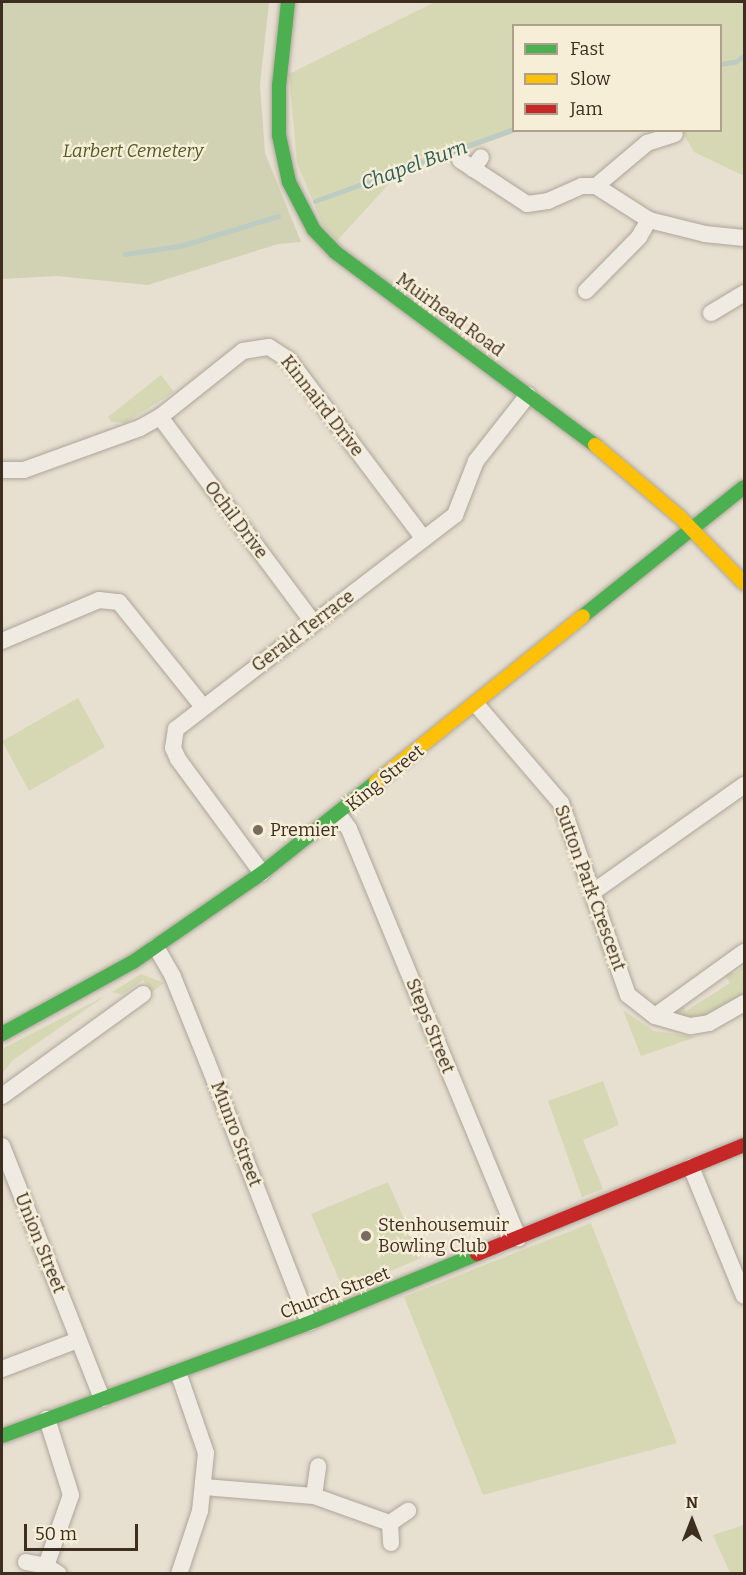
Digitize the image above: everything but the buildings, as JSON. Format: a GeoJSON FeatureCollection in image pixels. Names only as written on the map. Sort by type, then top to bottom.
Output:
{"type":"FeatureCollection","features":[{"type":"Feature","properties":{"kind":"street","name":"Muirhead Road"},"geometry":{"type":"LineString","coordinates":[[288,2],[279,86],[279,135],[289,182],[314,230],[335,252],[590,441],[690,527],[744,583]]}},
{"type":"Feature","properties":{"kind":"street"},"geometry":{"type":"LineString","coordinates":[[596,186],[647,143],[675,134]]}},
{"type":"Feature","properties":{"kind":"street"},"geometry":{"type":"LineString","coordinates":[[471,162],[527,204],[548,201],[582,186],[596,186],[649,220],[705,234],[744,238]]}},
{"type":"Feature","properties":{"kind":"street"},"geometry":{"type":"LineString","coordinates":[[595,286],[639,237],[649,220]]}},
{"type":"Feature","properties":{"kind":"street"},"geometry":{"type":"LineString","coordinates":[[711,313],[744,293]]}},
{"type":"Feature","properties":{"kind":"street","name":"Kinnaird Drive"},"geometry":{"type":"LineString","coordinates":[[2,470],[24,470],[160,417],[243,351],[255,346],[280,352],[424,539]]}},
{"type":"Feature","properties":{"kind":"street","name":"Gerald Terrace"},"geometry":{"type":"LineString","coordinates":[[262,873],[173,748],[176,729],[460,510],[476,461],[528,395]]}},
{"type":"Feature","properties":{"kind":"street","name":"Ochil Drive"},"geometry":{"type":"LineString","coordinates":[[160,417],[313,622]]}},
{"type":"Feature","properties":{"kind":"street","name":"King Street"},"geometry":{"type":"LineString","coordinates":[[2,1034],[156,947],[262,873],[339,815],[690,527],[744,487]]}},
{"type":"Feature","properties":{"kind":"street"},"geometry":{"type":"LineString","coordinates":[[2,641],[99,600],[119,602],[203,707]]}},
{"type":"Feature","properties":{"kind":"street","name":"Sutton Park Crescent"},"geometry":{"type":"LineString","coordinates":[[476,704],[561,803],[628,995],[655,1016],[691,1026],[709,1023],[744,1003]]}},
{"type":"Feature","properties":{"kind":"street"},"geometry":{"type":"LineString","coordinates":[[593,892],[744,785]]}},
{"type":"Feature","properties":{"kind":"street","name":"Steps Street"},"geometry":{"type":"LineString","coordinates":[[339,815],[354,840],[518,1238]]}},
{"type":"Feature","properties":{"kind":"street","name":"Munro Street"},"geometry":{"type":"LineString","coordinates":[[156,947],[190,1019],[309,1323]]}},
{"type":"Feature","properties":{"kind":"street"},"geometry":{"type":"LineString","coordinates":[[655,1016],[744,952]]}},
{"type":"Feature","properties":{"kind":"street"},"geometry":{"type":"LineString","coordinates":[[2,1096],[142,994]]}},
{"type":"Feature","properties":{"kind":"street","name":"Union Street"},"geometry":{"type":"LineString","coordinates":[[2,1146],[102,1399]]}},
{"type":"Feature","properties":{"kind":"street","name":"Church Street"},"geometry":{"type":"LineString","coordinates":[[2,1436],[309,1323],[744,1146]]}},
{"type":"Feature","properties":{"kind":"street"},"geometry":{"type":"LineString","coordinates":[[691,1167],[744,1294]]}},
{"type":"Feature","properties":{"kind":"street"},"geometry":{"type":"LineString","coordinates":[[2,1369],[78,1340]]}},
{"type":"Feature","properties":{"kind":"street"},"geometry":{"type":"LineString","coordinates":[[178,1372],[206,1453],[204,1487],[178,1574]]}},
{"type":"Feature","properties":{"kind":"street"},"geometry":{"type":"LineString","coordinates":[[26,1562],[53,1570],[71,1495],[70,1483],[46,1419]]}},
{"type":"Feature","properties":{"kind":"street"},"geometry":{"type":"LineString","coordinates":[[314,1496],[318,1466]]}},
{"type":"Feature","properties":{"kind":"street"},"geometry":{"type":"LineString","coordinates":[[204,1487],[314,1496],[390,1522]]}},
{"type":"Feature","properties":{"kind":"street"},"geometry":{"type":"LineString","coordinates":[[390,1522],[408,1511]]}},
{"type":"Feature","properties":{"kind":"street"},"geometry":{"type":"LineString","coordinates":[[390,1522],[391,1543]]}},
{"type":"Feature","properties":{"kind":"green space","name":"Larbert Cemetery"},"geometry":{"type":"Polygon","coordinates":[[[2,2],[269,2],[260,85],[265,153],[301,242],[278,244],[148,285],[56,276],[2,279],[2,2]]]}},
{"type":"Feature","properties":{"kind":"green space"},"geometry":{"type":"Polygon","coordinates":[[[435,2],[744,2],[744,176],[694,152],[683,132],[722,132],[722,24],[512,24],[512,132],[516,132],[396,176],[337,241],[323,225],[297,163],[289,74],[435,2]]]}},
{"type":"Feature","properties":{"kind":"green space"},"geometry":{"type":"Polygon","coordinates":[[[161,375],[174,392],[125,423],[111,422],[108,417],[161,375]]]}},
{"type":"Feature","properties":{"kind":"green space"},"geometry":{"type":"Polygon","coordinates":[[[78,698],[105,747],[29,791],[2,741],[78,698]]]}},
{"type":"Feature","properties":{"kind":"green space"},"geometry":{"type":"Polygon","coordinates":[[[744,966],[744,998],[701,1020],[670,1015],[681,1003],[686,1011],[730,983],[724,973],[735,973],[744,966]]]}},
{"type":"Feature","properties":{"kind":"green space"},"geometry":{"type":"Polygon","coordinates":[[[141,974],[164,983],[152,992],[143,980],[122,995],[112,992],[141,974]]]}},
{"type":"Feature","properties":{"kind":"green space"},"geometry":{"type":"Polygon","coordinates":[[[105,996],[13,1060],[2,1074],[2,1049],[105,996]]]}},
{"type":"Feature","properties":{"kind":"green space"},"geometry":{"type":"Polygon","coordinates":[[[623,1010],[654,1031],[696,1037],[641,1056],[623,1010]]]}},
{"type":"Feature","properties":{"kind":"green space"},"geometry":{"type":"Polygon","coordinates":[[[603,1081],[619,1125],[583,1140],[603,1189],[582,1197],[548,1101],[603,1081]]]}},
{"type":"Feature","properties":{"kind":"green space","name":"Stenhousemuir Bowling Club"},"geometry":{"type":"Polygon","coordinates":[[[388,1182],[421,1258],[344,1291],[311,1214],[388,1182]]]}},
{"type":"Feature","properties":{"kind":"green space"},"geometry":{"type":"Polygon","coordinates":[[[591,1223],[677,1443],[483,1495],[404,1297],[591,1223]]]}},
{"type":"Feature","properties":{"kind":"green space"},"geometry":{"type":"Polygon","coordinates":[[[744,1525],[744,1573],[730,1573],[713,1535],[744,1525]]]}},
{"type":"Feature","properties":{"kind":"waterway","name":"Chapel Burn"},"geometry":{"type":"LineString","coordinates":[[722,64],[735,62],[744,56]]}},
{"type":"Feature","properties":{"kind":"waterway","name":"Chapel Burn"},"geometry":{"type":"LineString","coordinates":[[315,201],[512,130]]}},
{"type":"Feature","properties":{"kind":"waterway","name":"Chapel Burn"},"geometry":{"type":"LineString","coordinates":[[125,254],[180,246],[278,216]]}},
{"type":"Feature","properties":{"kind":"traffic: fast"},"geometry":{"type":"LineString","coordinates":[[288,2],[279,86],[279,135],[289,182],[314,230],[335,252],[595,445]]}},
{"type":"Feature","properties":{"kind":"traffic: fast"},"geometry":{"type":"LineString","coordinates":[[583,616],[744,487]]}},
{"type":"Feature","properties":{"kind":"traffic: fast"},"geometry":{"type":"LineString","coordinates":[[2,1034],[133,962],[262,873],[376,782]]}},
{"type":"Feature","properties":{"kind":"traffic: fast"},"geometry":{"type":"LineString","coordinates":[[2,1436],[309,1323],[477,1254]]}},
{"type":"Feature","properties":{"kind":"traffic: slow"},"geometry":{"type":"LineString","coordinates":[[595,445],[680,517],[744,583]]}},
{"type":"Feature","properties":{"kind":"traffic: slow"},"geometry":{"type":"LineString","coordinates":[[376,782],[583,616]]}},
{"type":"Feature","properties":{"kind":"traffic: jam"},"geometry":{"type":"LineString","coordinates":[[477,1254],[744,1145]]}},
{"type":"Feature","properties":{"kind":"place","name":"Premier"},"geometry":{"type":"Point","coordinates":[258,830]}},
{"type":"Feature","properties":{"kind":"place","name":"Stenhousemuir Bowling Club"},"geometry":{"type":"Point","coordinates":[366,1236]}}]}
